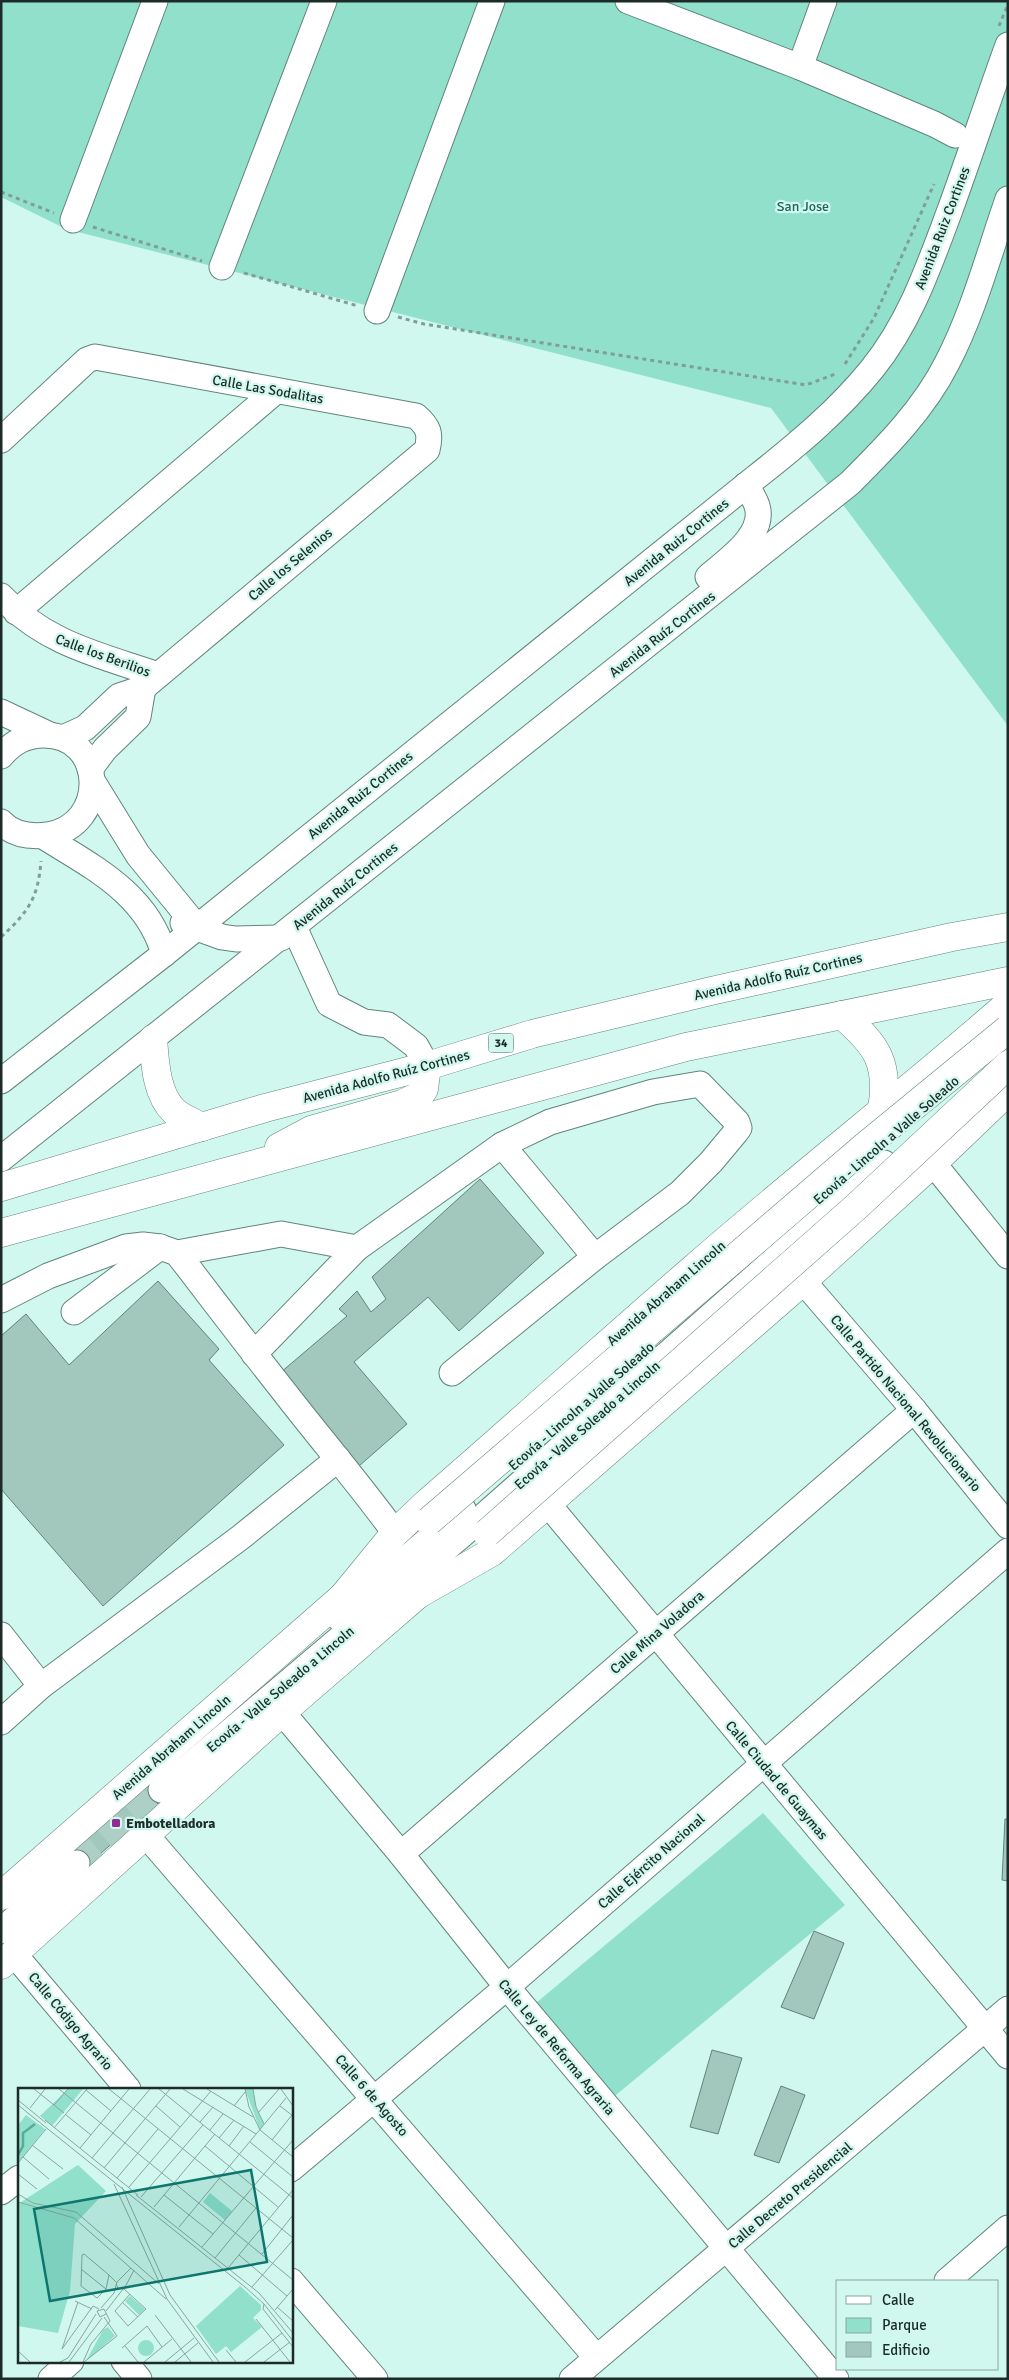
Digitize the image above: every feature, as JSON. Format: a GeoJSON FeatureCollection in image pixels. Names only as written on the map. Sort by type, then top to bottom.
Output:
{"type":"FeatureCollection","features":[{"type":"Feature","properties":{"kind":"main road","name":"Avenida Adolfo Ruíz Cortines"},"geometry":{"type":"LineString","coordinates":[[1,1187],[202,1127],[427,1066],[532,1034],[952,937],[1008,926]]}},
{"type":"Feature","properties":{"kind":"main road"},"geometry":{"type":"LineString","coordinates":[[952,937],[1008,941]]}},
{"type":"Feature","properties":{"kind":"main road"},"geometry":{"type":"LineString","coordinates":[[1,1233],[686,1047],[1008,981]]}},
{"type":"Feature","properties":{"kind":"main road"},"geometry":{"type":"LineString","coordinates":[[926,998],[1006,1018]]}},
{"type":"Feature","properties":{"kind":"main road"},"geometry":{"type":"LineString","coordinates":[[842,1015],[870,1042],[879,1057],[884,1074],[885,1090],[882,1109]]}},
{"type":"Feature","properties":{"kind":"main road","name":"Avenida Abraham Lincoln"},"geometry":{"type":"LineString","coordinates":[[341,1599],[395,1533],[694,1268],[882,1109],[1006,1018]]}},
{"type":"Feature","properties":{"kind":"main road","name":"Avenida Abraham Lincoln"},"geometry":{"type":"LineString","coordinates":[[1,1896],[429,1521],[857,1154],[1006,1018]]}},
{"type":"Feature","properties":{"kind":"main road"},"geometry":{"type":"LineString","coordinates":[[153,1039],[155,1070],[164,1096],[174,1111],[202,1127]]}},
{"type":"Feature","properties":{"kind":"main road"},"geometry":{"type":"LineString","coordinates":[[5,1950],[146,1835],[282,1712],[856,1207],[968,1100],[1008,1065]]}},
{"type":"Feature","properties":{"kind":"main road"},"geometry":{"type":"LineString","coordinates":[[246,1168],[289,1141],[311,1130],[402,1104],[419,1096],[424,1089],[427,1066]]}},
{"type":"Feature","properties":{"kind":"main road"},"geometry":{"type":"LineString","coordinates":[[924,1077],[961,1085],[974,1101],[975,1114],[971,1125]]}},
{"type":"Feature","properties":{"kind":"main road"},"geometry":{"type":"LineString","coordinates":[[417,1595],[492,1552],[803,1281],[933,1163],[1008,1091]]}},
{"type":"Feature","properties":{"kind":"street"},"geometry":{"type":"LineString","coordinates":[[73,220],[155,1]]}},
{"type":"Feature","properties":{"kind":"street"},"geometry":{"type":"LineString","coordinates":[[222,267],[324,1]]}},
{"type":"Feature","properties":{"kind":"street"},"geometry":{"type":"LineString","coordinates":[[377,311],[492,1]]}},
{"type":"Feature","properties":{"kind":"street"},"geometry":{"type":"LineString","coordinates":[[628,1],[658,7],[934,124],[955,136]]}},
{"type":"Feature","properties":{"kind":"street"},"geometry":{"type":"LineString","coordinates":[[800,67],[824,1]]}},
{"type":"Feature","properties":{"kind":"street","name":"Avenida Ruiz Cortines"},"geometry":{"type":"LineString","coordinates":[[196,926],[803,439],[836,409],[872,369],[902,324],[924,280],[1008,45]]}},
{"type":"Feature","properties":{"kind":"street","name":"Avenida Ruíz Cortines"},"geometry":{"type":"LineString","coordinates":[[1,1159],[850,483],[890,444],[947,364],[972,305],[1008,199]]}},
{"type":"Feature","properties":{"kind":"street","name":"Calle Las Sodalitas"},"geometry":{"type":"LineString","coordinates":[[1,440],[87,360],[95,358],[416,416],[426,425],[430,436]]}},
{"type":"Feature","properties":{"kind":"street"},"geometry":{"type":"LineString","coordinates":[[8,604],[276,391]]}},
{"type":"Feature","properties":{"kind":"street","name":"Calle los Selenios"},"geometry":{"type":"LineString","coordinates":[[1,756],[20,740],[35,735],[56,737],[85,728],[119,696],[151,681],[427,450],[430,436]]}},
{"type":"Feature","properties":{"kind":"street"},"geometry":{"type":"LineString","coordinates":[[555,719],[582,680],[746,545],[755,529],[758,508],[746,485]]}},
{"type":"Feature","properties":{"kind":"street","name":"Calle los Berilios"},"geometry":{"type":"LineString","coordinates":[[8,604],[56,639],[151,681]]}},
{"type":"Feature","properties":{"kind":"street"},"geometry":{"type":"LineString","coordinates":[[5,830],[27,836],[43,836],[56,834],[79,820],[87,809],[92,796],[92,775],[105,749],[138,717],[151,681]]}},
{"type":"Feature","properties":{"kind":"street"},"geometry":{"type":"LineString","coordinates":[[1,712],[75,746],[84,756],[92,775],[138,855],[196,926]]}},
{"type":"Feature","properties":{"kind":"street"},"geometry":{"type":"LineString","coordinates":[[43,836],[110,878],[148,916],[158,933],[164,954]]}},
{"type":"Feature","properties":{"kind":"street"},"geometry":{"type":"LineString","coordinates":[[148,916],[196,926],[222,937],[236,939],[287,932],[329,1004],[364,1022],[388,1024],[416,1046],[427,1066]]}},
{"type":"Feature","properties":{"kind":"street"},"geometry":{"type":"LineString","coordinates":[[1,1081],[164,954],[196,926]]}},
{"type":"Feature","properties":{"kind":"street","name":"Ecovía - Lincoln a Valle Soleado"},"geometry":{"type":"LineString","coordinates":[[961,1085],[1006,1018]]}},
{"type":"Feature","properties":{"kind":"street","name":"Ecovía - Valle Soleado a Lincoln"},"geometry":{"type":"LineString","coordinates":[[157,1786],[463,1534],[961,1085],[1008,1054]]}},
{"type":"Feature","properties":{"kind":"street"},"geometry":{"type":"LineString","coordinates":[[254,1354],[357,1248],[502,1146],[550,1122],[653,1092],[698,1084],[703,1085],[737,1122],[739,1128],[712,1162],[680,1193],[595,1257],[452,1373]]}},
{"type":"Feature","properties":{"kind":"street"},"geometry":{"type":"LineString","coordinates":[[502,1146],[595,1257]]}},
{"type":"Feature","properties":{"kind":"street"},"geometry":{"type":"LineString","coordinates":[[933,1163],[1008,1256]]}},
{"type":"Feature","properties":{"kind":"street"},"geometry":{"type":"LineString","coordinates":[[1,1300],[48,1276],[126,1246],[143,1245],[169,1250],[281,1234],[357,1248]]}},
{"type":"Feature","properties":{"kind":"street"},"geometry":{"type":"LineString","coordinates":[[169,1250],[338,1459],[395,1533]]}},
{"type":"Feature","properties":{"kind":"street"},"geometry":{"type":"LineString","coordinates":[[74,1312],[169,1250]]}},
{"type":"Feature","properties":{"kind":"street","name":"Calle Partido Nacional Revolucionario"},"geometry":{"type":"LineString","coordinates":[[803,1281],[914,1410],[1008,1526]]}},
{"type":"Feature","properties":{"kind":"street","name":"Calle Mina Voladora"},"geometry":{"type":"LineString","coordinates":[[401,1854],[914,1410]]}},
{"type":"Feature","properties":{"kind":"street"},"geometry":{"type":"LineString","coordinates":[[1,1722],[41,1686],[241,1537],[338,1459]]}},
{"type":"Feature","properties":{"kind":"street","name":"Calle Ciudad de Guaymas"},"geometry":{"type":"LineString","coordinates":[[547,1504],[1008,2056]]}},
{"type":"Feature","properties":{"kind":"street","name":"Calle Ejército Nacional"},"geometry":{"type":"LineString","coordinates":[[292,2168],[373,2097],[506,1987],[1008,1551]]}},
{"type":"Feature","properties":{"kind":"street"},"geometry":{"type":"LineString","coordinates":[[1,1635],[41,1686]]}},
{"type":"Feature","properties":{"kind":"street","name":"Calle Ley de Reforma Agraria"},"geometry":{"type":"LineString","coordinates":[[282,1712],[401,1854],[506,1987],[835,2379]]}},
{"type":"Feature","properties":{"kind":"street","name":"Calle 6 de Agosto"},"geometry":{"type":"LineString","coordinates":[[146,1835],[596,2357]]}},
{"type":"Feature","properties":{"kind":"street"},"geometry":{"type":"LineString","coordinates":[[1,1914],[73,1859],[5,1950]]}},
{"type":"Feature","properties":{"kind":"street","name":"Calle Código Agrario"},"geometry":{"type":"LineString","coordinates":[[5,1950],[127,2088]]}},
{"type":"Feature","properties":{"kind":"street","name":"Calle Decreto Presidencial"},"geometry":{"type":"LineString","coordinates":[[572,2379],[1008,2009]]}},
{"type":"Feature","properties":{"kind":"street"},"geometry":{"type":"LineString","coordinates":[[1,2192],[18,2179]]}},
{"type":"Feature","properties":{"kind":"street"},"geometry":{"type":"LineString","coordinates":[[948,2280],[1008,2228]]}},
{"type":"Feature","properties":{"kind":"street"},"geometry":{"type":"LineString","coordinates":[[292,2282],[375,2379]]}},
{"type":"Feature","properties":{"kind":"street"},"geometry":{"type":"LineString","coordinates":[[51,2379],[70,2362]]}},
{"type":"Feature","properties":{"kind":"street"},"geometry":{"type":"LineString","coordinates":[[125,2362],[139,2379]]}},
{"type":"Feature","properties":{"kind":"street"},"geometry":{"type":"LineString","coordinates":[[835,2379],[845,2370]]}},
{"type":"Feature","properties":{"kind":"path"},"geometry":{"type":"LineString","coordinates":[[806,385],[839,372],[874,318],[935,181]]}},
{"type":"Feature","properties":{"kind":"path"},"geometry":{"type":"LineString","coordinates":[[1,937],[28,911],[37,892],[43,836]]}},
{"type":"Feature","properties":{"kind":"green space","name":"San Jose"},"geometry":{"type":"Polygon","coordinates":[[[1,1],[1008,1],[1008,726],[771,408],[66,229],[1,197],[1,1]]]}},
{"type":"Feature","properties":{"kind":"green space"},"geometry":{"type":"Polygon","coordinates":[[[763,1813],[845,1905],[610,2100],[530,2008],[763,1813]]]}},
{"type":"Feature","properties":{"kind":"building"},"geometry":{"type":"Polygon","coordinates":[[[480,1179],[544,1253],[459,1331],[428,1297],[354,1362],[407,1424],[359,1466],[280,1373],[347,1316],[339,1309],[357,1291],[371,1312],[386,1299],[372,1277],[480,1179]]]}},
{"type":"Feature","properties":{"kind":"building"},"geometry":{"type":"Polygon","coordinates":[[[158,1281],[219,1349],[209,1360],[284,1445],[103,1606],[1,1489],[1,1336],[26,1314],[69,1365],[158,1281]]]}},
{"type":"Feature","properties":{"kind":"building","name":"Embotelladora"},"geometry":{"type":"Polygon","coordinates":[[[149,1777],[166,1796],[83,1869],[66,1850],[149,1777]]]}},
{"type":"Feature","properties":{"kind":"building"},"geometry":{"type":"Polygon","coordinates":[[[1005,1819],[1008,1819],[1008,1881],[1002,1880],[1005,1819]]]}},
{"type":"Feature","properties":{"kind":"building"},"geometry":{"type":"Polygon","coordinates":[[[814,1931],[844,1943],[814,2019],[781,2007],[814,1931]]]}},
{"type":"Feature","properties":{"kind":"building"},"geometry":{"type":"Polygon","coordinates":[[[712,2050],[742,2058],[718,2134],[690,2127],[712,2050]]]}},
{"type":"Feature","properties":{"kind":"building"},"geometry":{"type":"Polygon","coordinates":[[[781,2086],[805,2095],[779,2163],[754,2155],[781,2086]]]}},
{"type":"Feature","properties":{"kind":"tunnel"},"geometry":{"type":"LineString","coordinates":[[77,1863],[161,1790]]}},
{"type":"Feature","properties":{"kind":"place","name":"Embotelladora"},"geometry":{"type":"Point","coordinates":[116,1823]}}]}
